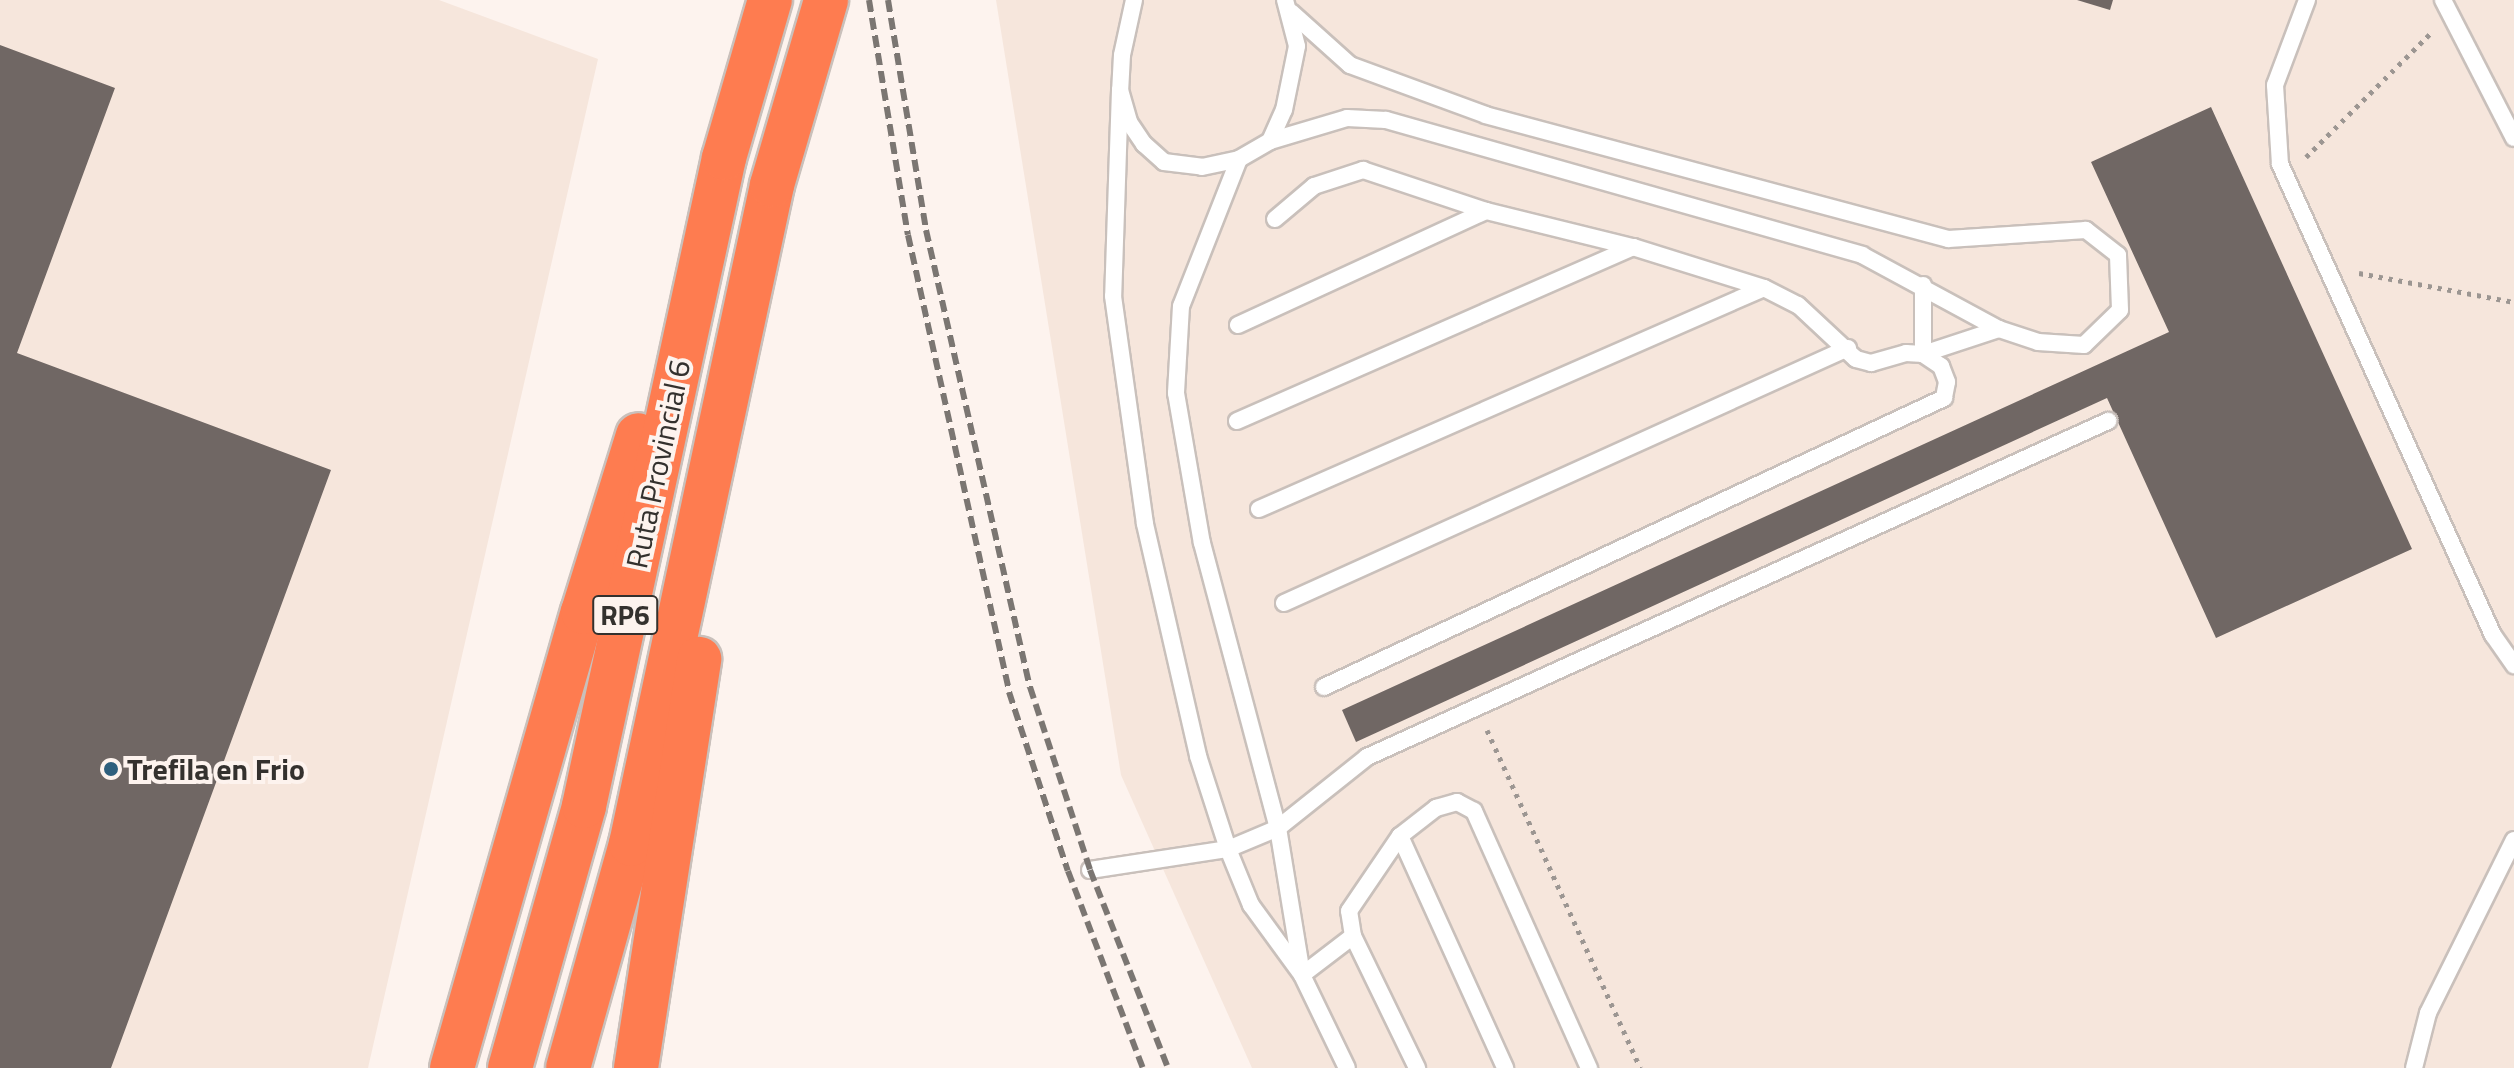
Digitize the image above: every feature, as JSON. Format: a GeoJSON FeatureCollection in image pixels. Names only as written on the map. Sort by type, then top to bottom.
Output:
{"type":"FeatureCollection","features":[{"type":"Feature","properties":{"kind":"highway","name":"Ruta Provincial 6"},"geometry":{"type":"LineString","coordinates":[[510,1068],[584,806],[724,158],[770,0]]}},
{"type":"Feature","properties":{"kind":"highway","name":"Ruta Provincial 6"},"geometry":{"type":"LineString","coordinates":[[568,1068],[631,844],[772,185],[826,0]]}},
{"type":"Feature","properties":{"kind":"highway"},"geometry":{"type":"LineString","coordinates":[[452,1068],[583,612],[724,158]]}},
{"type":"Feature","properties":{"kind":"highway"},"geometry":{"type":"LineString","coordinates":[[636,1068],[772,185]]}},
{"type":"Feature","properties":{"kind":"lane"},"geometry":{"type":"LineString","coordinates":[[1134,0],[1127,18],[1120,90],[1113,296],[1145,524],[1198,756],[1228,849],[1251,905],[1302,975],[1347,1068]]}},
{"type":"Feature","properties":{"kind":"lane"},"geometry":{"type":"LineString","coordinates":[[2307,0],[2275,85],[2280,164],[2493,635],[2514,665]]}},
{"type":"Feature","properties":{"kind":"lane"},"geometry":{"type":"LineString","coordinates":[[1120,90],[1129,122],[1144,144],[1164,162],[1202,167],[1239,159],[1270,141],[1347,118],[1386,120],[1862,255],[1923,285],[1999,329],[2038,342],[2084,345],[2120,310],[2118,255],[2086,230],[1948,239],[1486,115],[1350,65],[1288,6]]}},
{"type":"Feature","properties":{"kind":"lane"},"geometry":{"type":"LineString","coordinates":[[1270,141],[1284,110],[1294,73],[1297,46],[1288,6]]}},
{"type":"Feature","properties":{"kind":"lane"},"geometry":{"type":"LineString","coordinates":[[2446,7],[2514,138]]}},
{"type":"Feature","properties":{"kind":"lane"},"geometry":{"type":"LineString","coordinates":[[1239,159],[1181,306],[1176,393],[1202,543],[1278,828],[1302,975]]}},
{"type":"Feature","properties":{"kind":"lane"},"geometry":{"type":"LineString","coordinates":[[1275,219],[1314,186],[1363,170],[1486,211],[1633,247],[1764,288],[1798,305],[1848,348],[1856,359],[1871,363],[1906,353],[1923,354],[1999,329]]}},
{"type":"Feature","properties":{"kind":"lane"},"geometry":{"type":"LineString","coordinates":[[1238,325],[1486,211]]}},
{"type":"Feature","properties":{"kind":"lane"},"geometry":{"type":"LineString","coordinates":[[1237,421],[1633,247]]}},
{"type":"Feature","properties":{"kind":"lane"},"geometry":{"type":"LineString","coordinates":[[1923,285],[1923,354]]}},
{"type":"Feature","properties":{"kind":"lane"},"geometry":{"type":"LineString","coordinates":[[1259,509],[1764,288]]}},
{"type":"Feature","properties":{"kind":"lane"},"geometry":{"type":"LineString","coordinates":[[1284,603],[1848,348]]}},
{"type":"Feature","properties":{"kind":"lane"},"geometry":{"type":"LineString","coordinates":[[1324,687],[1944,398],[1947,382],[1941,366],[1923,354]]}},
{"type":"Feature","properties":{"kind":"lane"},"geometry":{"type":"LineString","coordinates":[[1090,870],[1228,849],[1278,828],[1367,757],[1475,705],[2108,421]]}},
{"type":"Feature","properties":{"kind":"lane"},"geometry":{"type":"LineString","coordinates":[[1417,1068],[1353,936],[1349,911],[1400,836],[1436,808],[1457,802],[1474,811],[1589,1068]]}},
{"type":"Feature","properties":{"kind":"lane"},"geometry":{"type":"LineString","coordinates":[[1400,836],[1505,1068]]}},
{"type":"Feature","properties":{"kind":"lane"},"geometry":{"type":"LineString","coordinates":[[2414,1068],[2428,1013],[2514,840]]}},
{"type":"Feature","properties":{"kind":"lane"},"geometry":{"type":"LineString","coordinates":[[1302,975],[1353,936]]}},
{"type":"Feature","properties":{"kind":"path"},"geometry":{"type":"LineString","coordinates":[[2286,177],[2446,7]]}},
{"type":"Feature","properties":{"kind":"path"},"geometry":{"type":"LineString","coordinates":[[2326,267],[2514,302]]}},
{"type":"Feature","properties":{"kind":"path"},"geometry":{"type":"LineString","coordinates":[[1475,705],[1640,1068]]}},
{"type":"Feature","properties":{"kind":"shaded area"},"geometry":{"type":"Polygon","coordinates":[[[0,0],[439,0],[598,59],[368,1068],[0,1068],[0,0]]]}},
{"type":"Feature","properties":{"kind":"shaded area"},"geometry":{"type":"Polygon","coordinates":[[[996,0],[2514,0],[2514,1068],[1252,1068],[1121,775],[996,0]]]}},
{"type":"Feature","properties":{"kind":"building"},"geometry":{"type":"Polygon","coordinates":[[[2077,0],[2113,0],[2110,10],[2077,0]]]}},
{"type":"Feature","properties":{"kind":"building","name":"Trefila en Frio"},"geometry":{"type":"Polygon","coordinates":[[[0,45],[115,88],[17,353],[331,470],[111,1068],[0,1068],[0,45]]]}},
{"type":"Feature","properties":{"kind":"building"},"geometry":{"type":"Polygon","coordinates":[[[2211,107],[2412,549],[2216,638],[2107,398],[1356,742],[1342,710],[2169,332],[2091,162],[2211,107]]]}},
{"type":"Feature","properties":{"kind":"railway"},"geometry":{"type":"LineString","coordinates":[[869,0],[908,235],[1009,692],[1068,871],[1143,1068]]}},
{"type":"Feature","properties":{"kind":"railway"},"geometry":{"type":"LineString","coordinates":[[888,0],[926,230],[1030,687],[1090,870],[1168,1068]]}},
{"type":"Feature","properties":{"kind":"place","name":"Trefila en Frio"},"geometry":{"type":"Point","coordinates":[111,769]}}]}
